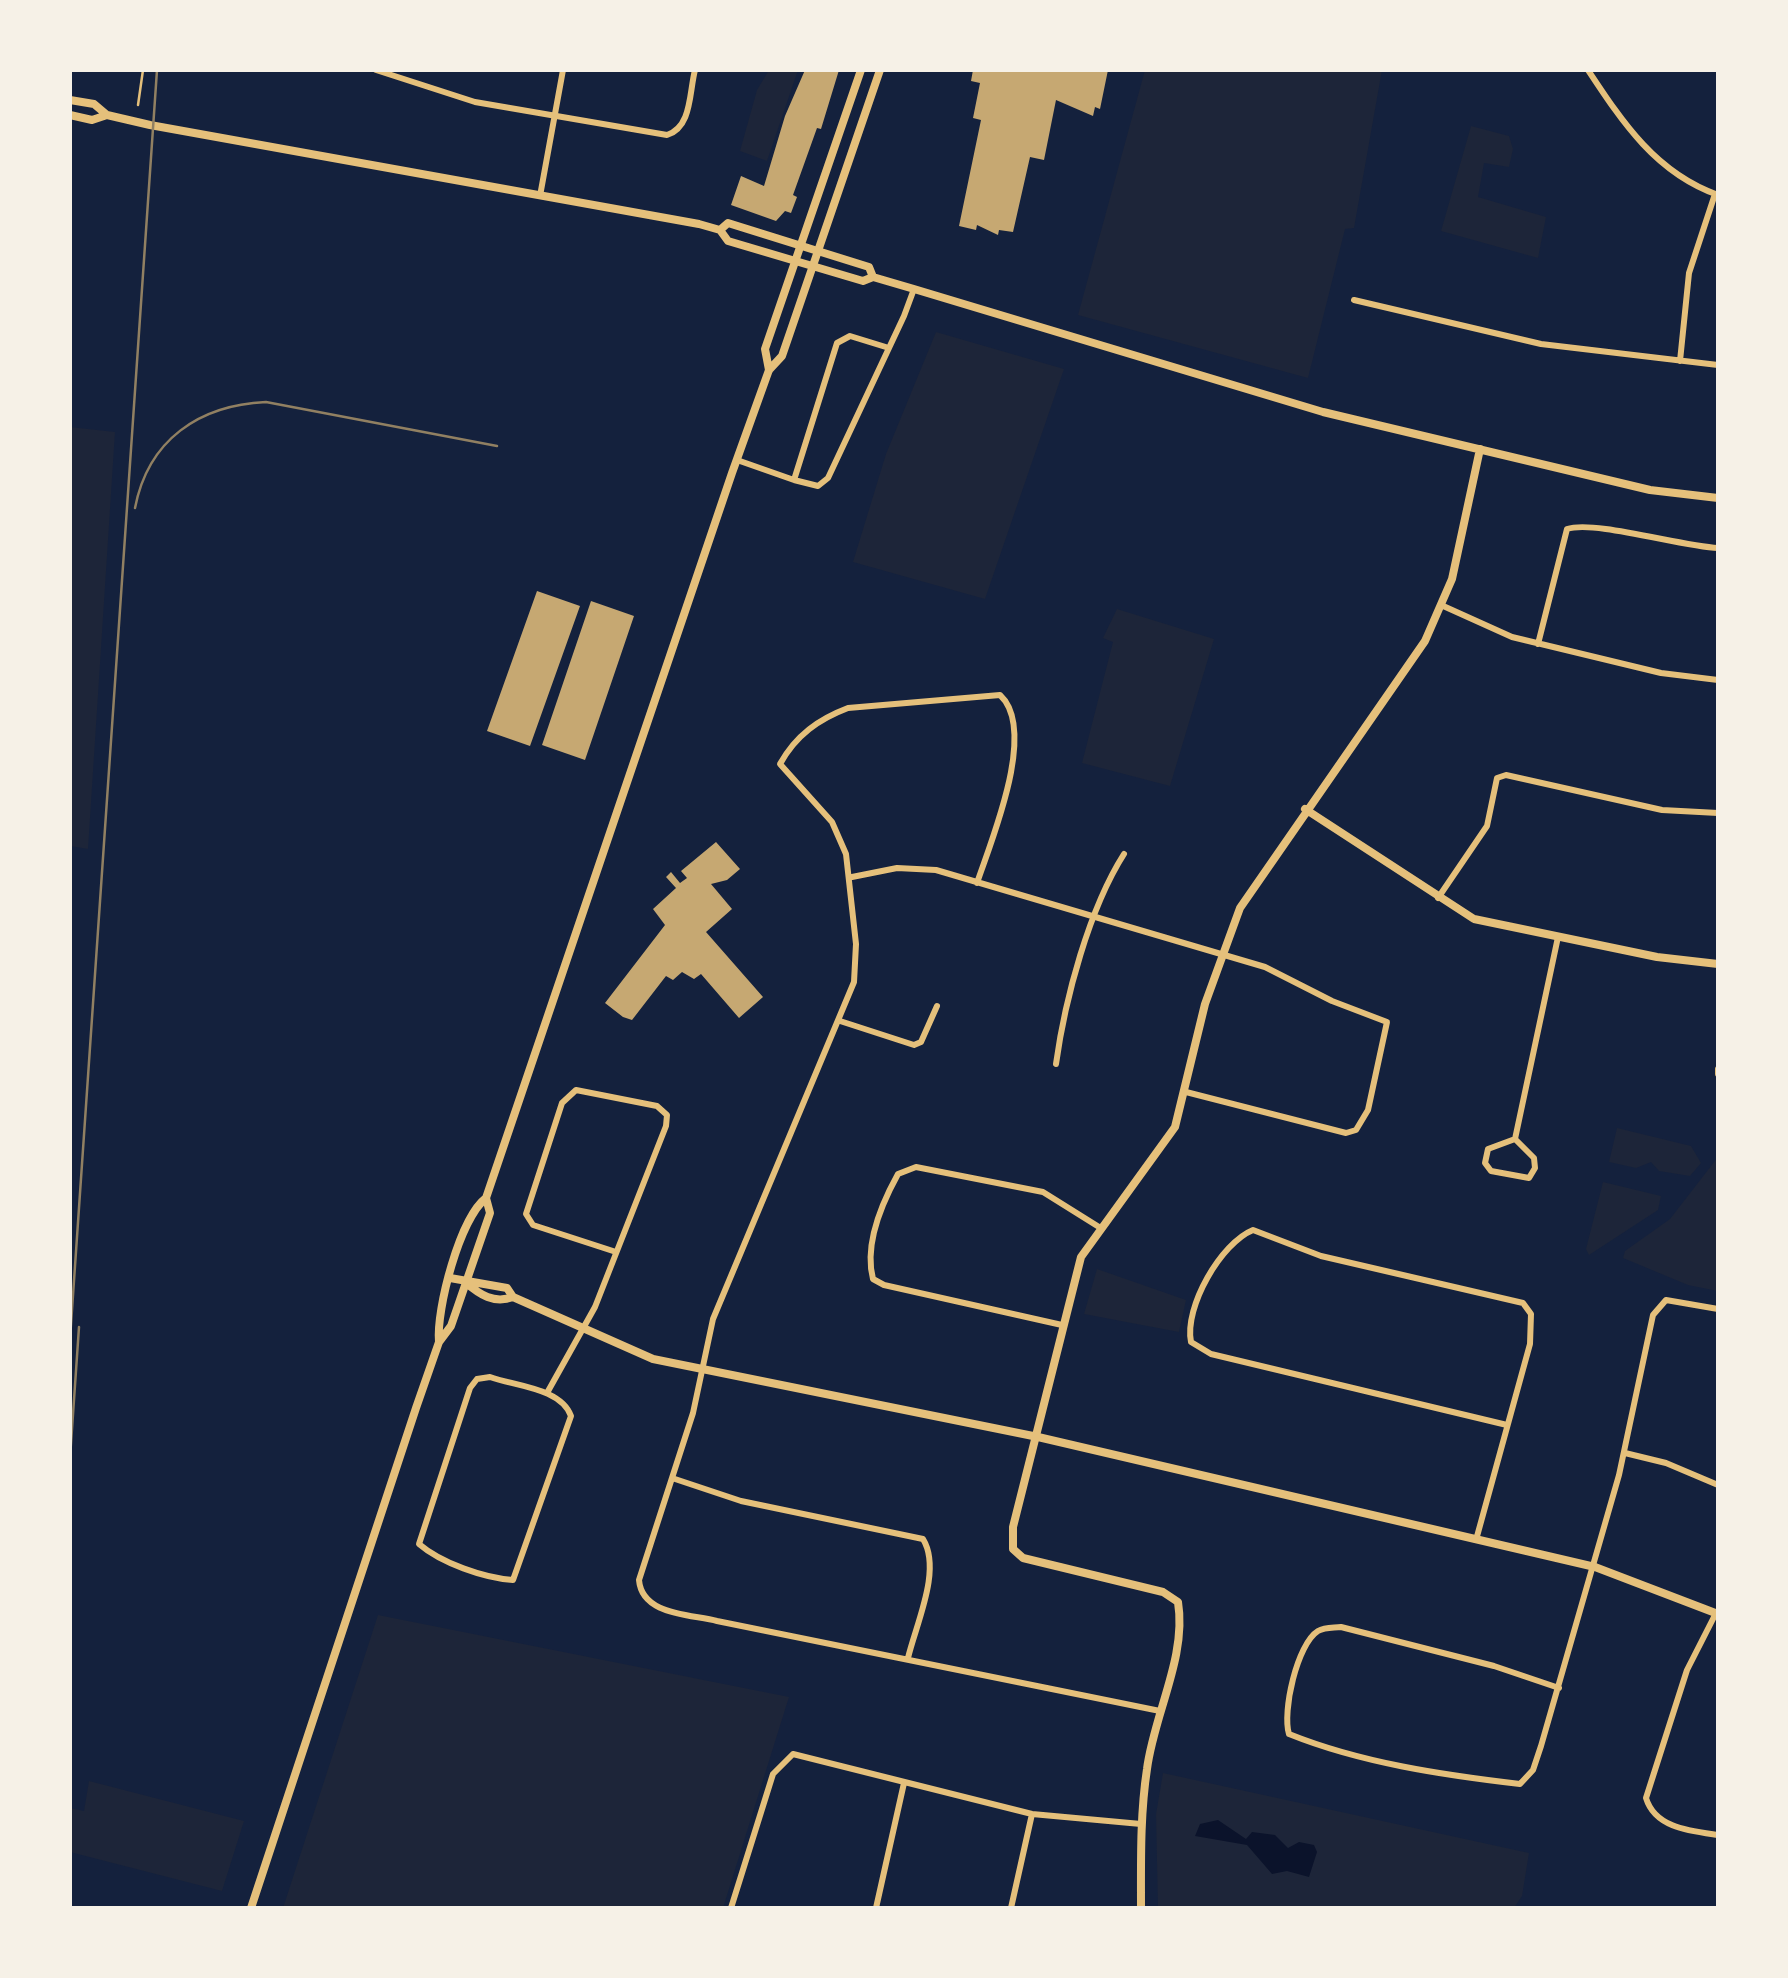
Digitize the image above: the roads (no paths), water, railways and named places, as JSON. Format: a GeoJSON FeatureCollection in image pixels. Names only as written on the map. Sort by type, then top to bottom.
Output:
{"type":"FeatureCollection","features":[{"type":"Feature","properties":{"kind":"street"},"geometry":{"type":"LineString","coordinates":[[376,70],[475,102],[667,135],[678,132],[684,122],[694,70]]}},
{"type":"Feature","properties":{"kind":"street"},"geometry":{"type":"LineString","coordinates":[[540,196],[563,70]]}},
{"type":"Feature","properties":{"kind":"street"},"geometry":{"type":"LineString","coordinates":[[770,370],[765,349],[861,70]]}},
{"type":"Feature","properties":{"kind":"street"},"geometry":{"type":"LineString","coordinates":[[250,1908],[439,1342],[451,1326],[490,1213],[486,1198],[737,460],[770,370],[782,356],[880,70]]}},
{"type":"Feature","properties":{"kind":"street"},"geometry":{"type":"LineString","coordinates":[[1588,70],[1629,133],[1684,180],[1716,194],[1689,273],[1680,361]]}},
{"type":"Feature","properties":{"kind":"street"},"geometry":{"type":"LineString","coordinates":[[70,100],[94,104],[107,115]]}},
{"type":"Feature","properties":{"kind":"street"},"geometry":{"type":"LineString","coordinates":[[70,115],[92,120],[107,115],[720,230],[728,241],[863,281],[873,278],[914,289],[1323,412],[1650,490],[1718,498]]}},
{"type":"Feature","properties":{"kind":"street"},"geometry":{"type":"LineString","coordinates":[[720,230],[728,224],[818,251],[869,267],[873,278]]}},
{"type":"Feature","properties":{"kind":"street"},"geometry":{"type":"LineString","coordinates":[[737,460],[818,486],[828,478],[914,289]]}},
{"type":"Feature","properties":{"kind":"street"},"geometry":{"type":"LineString","coordinates":[[1354,300],[1541,344],[1718,365]]}},
{"type":"Feature","properties":{"kind":"street"},"geometry":{"type":"LineString","coordinates":[[794,480],[837,343],[850,336],[889,348]]}},
{"type":"Feature","properties":{"kind":"street"},"geometry":{"type":"LineString","coordinates":[[1141,1908],[1141,1824],[1147,1766],[1181,1620],[1178,1602],[1163,1592],[1023,1558],[1013,1549],[1013,1527],[1081,1257],[1099,1227],[1166,1142],[1186,1092],[1220,954],[1240,908],[1305,808],[1424,641],[1452,579],[1480,449]]}},
{"type":"Feature","properties":{"kind":"street"},"geometry":{"type":"LineString","coordinates":[[1538,644],[1567,529],[1591,525],[1665,543],[1718,548]]}},
{"type":"Feature","properties":{"kind":"street"},"geometry":{"type":"LineString","coordinates":[[1441,605],[1494,631],[1538,644],[1661,673],[1718,680]]}},
{"type":"Feature","properties":{"kind":"street"},"geometry":{"type":"LineString","coordinates":[[977,883],[1015,760],[1005,700],[994,693],[933,703],[848,708],[828,715],[795,740],[780,764],[832,822],[852,877],[856,965],[840,1021],[808,1085],[782,1158],[713,1319],[704,1367],[639,1580],[640,1594],[649,1604],[1160,1711]]}},
{"type":"Feature","properties":{"kind":"street"},"geometry":{"type":"LineString","coordinates":[[1438,898],[1482,835],[1497,778],[1506,775],[1662,810],[1718,813]]}},
{"type":"Feature","properties":{"kind":"street"},"geometry":{"type":"LineString","coordinates":[[1305,808],[1438,898],[1490,924],[1718,964]]}},
{"type":"Feature","properties":{"kind":"street"},"geometry":{"type":"LineString","coordinates":[[1056,1064],[1062,1022],[1094,920],[1109,878],[1124,854]]}},
{"type":"Feature","properties":{"kind":"street"},"geometry":{"type":"LineString","coordinates":[[852,877],[914,868],[977,883],[1265,968],[1332,1001],[1387,1022],[1368,1110],[1362,1124],[1346,1133],[1186,1092]]}},
{"type":"Feature","properties":{"kind":"street"},"geometry":{"type":"LineString","coordinates":[[1515,1139],[1558,937]]}},
{"type":"Feature","properties":{"kind":"street"},"geometry":{"type":"LineString","coordinates":[[840,1021],[914,1045],[920,1042],[937,1006]]}},
{"type":"Feature","properties":{"kind":"street"},"geometry":{"type":"LineString","coordinates":[[547,1392],[594,1307],[613,1251],[662,1142],[667,1115],[657,1106],[576,1090],[562,1103],[526,1214],[533,1224],[613,1251]]}},
{"type":"Feature","properties":{"kind":"street"},"geometry":{"type":"LineString","coordinates":[[1515,1139],[1534,1158],[1535,1168],[1529,1178],[1492,1171],[1484,1164],[1488,1149],[1515,1139]]}},
{"type":"Feature","properties":{"kind":"street"},"geometry":{"type":"LineString","coordinates":[[1062,1325],[884,1285],[873,1279],[871,1252],[878,1218],[898,1174],[916,1167],[1043,1192],[1099,1227]]}},
{"type":"Feature","properties":{"kind":"street"},"geometry":{"type":"LineString","coordinates":[[439,1342],[437,1320],[450,1278],[474,1207],[486,1198]]}},
{"type":"Feature","properties":{"kind":"street"},"geometry":{"type":"LineString","coordinates":[[1476,1540],[1530,1344],[1531,1314],[1523,1303],[1321,1256],[1253,1230],[1242,1234],[1223,1257],[1197,1299],[1191,1342],[1211,1354],[1507,1425]]}},
{"type":"Feature","properties":{"kind":"street"},"geometry":{"type":"LineString","coordinates":[[450,1278],[465,1282],[484,1280],[508,1288],[513,1297],[641,1355],[1038,1437],[1595,1567],[1717,1613],[1687,1670],[1646,1798],[1650,1812],[1660,1821],[1718,1835]]}},
{"type":"Feature","properties":{"kind":"street"},"geometry":{"type":"LineString","coordinates":[[465,1282],[500,1302],[513,1297]]}},
{"type":"Feature","properties":{"kind":"street"},"geometry":{"type":"LineString","coordinates":[[1558,1688],[1494,1666],[1341,1627],[1327,1628],[1314,1632],[1305,1647],[1284,1716],[1288,1734],[1312,1743],[1445,1775],[1520,1784],[1533,1770],[1595,1567],[1658,1307],[1677,1300],[1718,1309]]}},
{"type":"Feature","properties":{"kind":"street"},"geometry":{"type":"LineString","coordinates":[[490,1377],[527,1391],[547,1392],[568,1407],[571,1416],[513,1580],[496,1579],[429,1552],[419,1544],[470,1388],[477,1379],[490,1377]]}},
{"type":"Feature","properties":{"kind":"street"},"geometry":{"type":"LineString","coordinates":[[1625,1453],[1666,1463],[1718,1485]]}},
{"type":"Feature","properties":{"kind":"street"},"geometry":{"type":"LineString","coordinates":[[672,1478],[741,1500],[923,1539],[931,1552],[930,1570],[908,1658]]}},
{"type":"Feature","properties":{"kind":"street"},"geometry":{"type":"LineString","coordinates":[[731,1908],[773,1774],[793,1754],[1032,1814],[1141,1824]]}},
{"type":"Feature","properties":{"kind":"street"},"geometry":{"type":"LineString","coordinates":[[876,1908],[904,1782]]}},
{"type":"Feature","properties":{"kind":"street"},"geometry":{"type":"LineString","coordinates":[[1011,1908],[1032,1814]]}},
{"type":"Feature","properties":{"kind":"railway"},"geometry":{"type":"LineString","coordinates":[[70,1339],[157,70]]}},
{"type":"Feature","properties":{"kind":"railway"},"geometry":{"type":"LineString","coordinates":[[135,508],[142,484],[164,445],[199,419],[242,405],[266,402],[497,446]]}},
{"type":"Feature","properties":{"kind":"railway"},"geometry":{"type":"LineString","coordinates":[[70,1458],[79,1327]]}}]}
